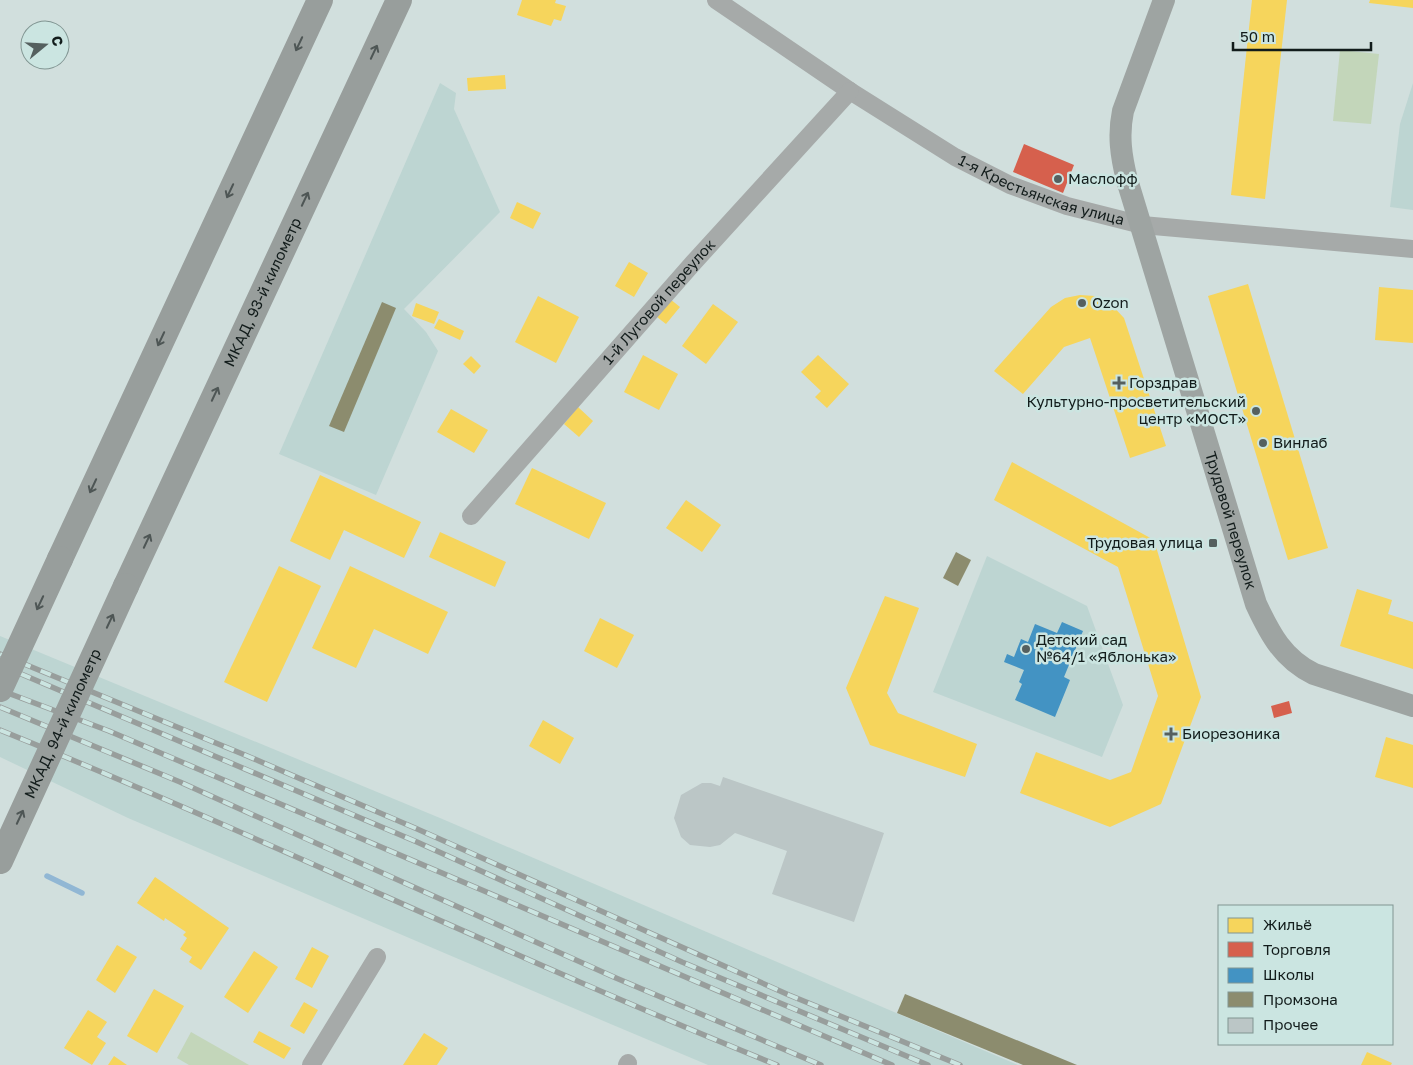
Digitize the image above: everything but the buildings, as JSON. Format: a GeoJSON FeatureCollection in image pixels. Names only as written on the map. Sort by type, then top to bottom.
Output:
{"type":"FeatureCollection","features":[{"type":"Feature","properties":{"kind":"highway"},"geometry":{"type":"LineString","coordinates":[[0,689],[320,0]]}},
{"type":"Feature","properties":{"kind":"highway","name":"МКАД, 93-й километр"},"geometry":{"type":"LineString","coordinates":[[126,586],[399,0]]}},
{"type":"Feature","properties":{"kind":"highway","name":"МКАД, 94-й километр"},"geometry":{"type":"LineString","coordinates":[[0,861],[126,586]]}},
{"type":"Feature","properties":{"kind":"main road","name":"Трудовой переулок"},"geometry":{"type":"LineString","coordinates":[[1164,0],[1123,111],[1119,136],[1122,159],[1256,604],[1270,634],[1285,654],[1301,668],[1314,674],[1413,706]]}},
{"type":"Feature","properties":{"kind":"street","name":"1-я Крестьянская улица"},"geometry":{"type":"LineString","coordinates":[[716,0],[850,91],[955,157],[1010,185],[1079,210],[1142,225],[1413,249]]}},
{"type":"Feature","properties":{"kind":"street","name":"1-й Луговой переулок"},"geometry":{"type":"LineString","coordinates":[[471,516],[688,269],[850,91]]}},
{"type":"Feature","properties":{"kind":"street"},"geometry":{"type":"LineString","coordinates":[[311,1065],[377,957]]}},
{"type":"Feature","properties":{"kind":"shaded area"},"geometry":{"type":"Polygon","coordinates":[[[440,83],[456,93],[454,109],[500,212],[404,309],[426,332],[438,351],[376,495],[279,454],[440,83]]]}},
{"type":"Feature","properties":{"kind":"shaded area"},"geometry":{"type":"Polygon","coordinates":[[[1413,83],[1413,210],[1390,207],[1400,124],[1413,83]]]}},
{"type":"Feature","properties":{"kind":"shaded area","name":"Детский сад №64/1 «Яблонька»"},"geometry":{"type":"Polygon","coordinates":[[[987,556],[1087,606],[1123,705],[1102,757],[933,692],[987,556]]]}},
{"type":"Feature","properties":{"kind":"shaded area"},"geometry":{"type":"Polygon","coordinates":[[[0,636],[440,818],[1018,1065],[708,1065],[613,1025],[128,818],[0,757],[0,636]]]}},
{"type":"Feature","properties":{"kind":"green space"},"geometry":{"type":"Polygon","coordinates":[[[1340,50],[1379,54],[1371,124],[1333,121],[1340,50]]]}},
{"type":"Feature","properties":{"kind":"green space"},"geometry":{"type":"Polygon","coordinates":[[[191,1032],[249,1065],[189,1065],[177,1058],[191,1032]]]}},
{"type":"Feature","properties":{"kind":"waterway"},"geometry":{"type":"LineString","coordinates":[[47,876],[82,893]]}},
{"type":"Feature","properties":{"kind":"railway"},"geometry":{"type":"LineString","coordinates":[[0,654],[245,755],[415,828],[789,995],[960,1065]]}},
{"type":"Feature","properties":{"kind":"railway"},"geometry":{"type":"LineString","coordinates":[[0,665],[417,842],[682,962],[928,1065]]}},
{"type":"Feature","properties":{"kind":"railway"},"geometry":{"type":"LineString","coordinates":[[0,690],[109,731],[892,1065]]}},
{"type":"Feature","properties":{"kind":"railway"},"geometry":{"type":"LineString","coordinates":[[0,707],[180,782],[616,978],[821,1065]]}},
{"type":"Feature","properties":{"kind":"railway"},"geometry":{"type":"LineString","coordinates":[[0,730],[98,770],[582,983],[777,1065]]}},
{"type":"Feature","properties":{"kind":"place","name":"Маслофф"},"geometry":{"type":"Point","coordinates":[1058,179]}},
{"type":"Feature","properties":{"kind":"place","name":"Ozon"},"geometry":{"type":"Point","coordinates":[1082,303]}},
{"type":"Feature","properties":{"kind":"place","name":"Горздрав"},"geometry":{"type":"Point","coordinates":[1119,383]}},
{"type":"Feature","properties":{"kind":"place","name":"Культурно-просветительский центр «МОСТ»"},"geometry":{"type":"Point","coordinates":[1256,411]}},
{"type":"Feature","properties":{"kind":"place","name":"Винлаб"},"geometry":{"type":"Point","coordinates":[1263,443]}},
{"type":"Feature","properties":{"kind":"place","name":"Трудовая улица"},"geometry":{"type":"Point","coordinates":[1213,543]}},
{"type":"Feature","properties":{"kind":"place","name":"Детский сад №64/1 «Яблонька»"},"geometry":{"type":"Point","coordinates":[1026,649]}},
{"type":"Feature","properties":{"kind":"place","name":"Биорезоника"},"geometry":{"type":"Point","coordinates":[1171,734]}}]}
